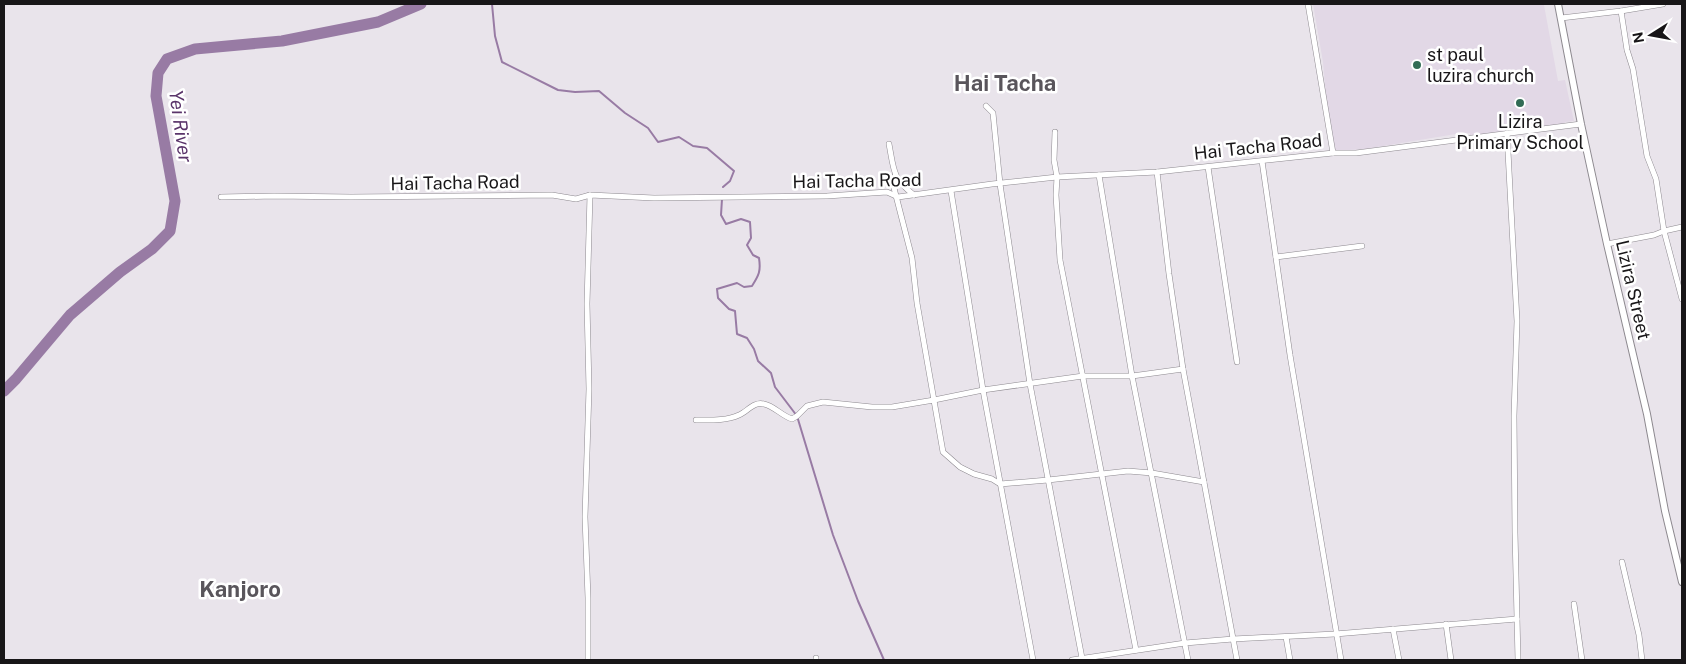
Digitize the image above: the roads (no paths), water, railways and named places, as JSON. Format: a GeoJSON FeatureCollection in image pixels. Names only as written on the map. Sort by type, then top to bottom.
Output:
{"type":"FeatureCollection","features":[{"type":"Feature","properties":{"kind":"street"},"geometry":{"type":"LineString","coordinates":[[1308,4],[1333,153]]}},
{"type":"Feature","properties":{"kind":"street","name":"Lizira Street"},"geometry":{"type":"LineString","coordinates":[[1558,4],[1581,124],[1647,414],[1665,511],[1682,582]]}},
{"type":"Feature","properties":{"kind":"street"},"geometry":{"type":"LineString","coordinates":[[1561,18],[1663,4]]}},
{"type":"Feature","properties":{"kind":"street"},"geometry":{"type":"LineString","coordinates":[[1622,11],[1627,50],[1633,69],[1647,156],[1656,179],[1664,231],[1682,299]]}},
{"type":"Feature","properties":{"kind":"street"},"geometry":{"type":"LineString","coordinates":[[986,106],[992,113],[1000,184],[1030,384],[1082,658]]}},
{"type":"Feature","properties":{"kind":"street","name":"Hai Tacha Road"},"geometry":{"type":"LineString","coordinates":[[221,197],[552,195],[576,199],[590,195],[654,198],[827,196],[887,192],[898,197],[1057,178],[1157,172],[1333,153],[1356,153],[1581,124]]}},
{"type":"Feature","properties":{"kind":"street"},"geometry":{"type":"LineString","coordinates":[[1055,132],[1054,160],[1057,178],[1056,195],[1060,260],[1136,650]]}},
{"type":"Feature","properties":{"kind":"street"},"geometry":{"type":"LineString","coordinates":[[1507,133],[1517,321],[1514,416],[1518,660]]}},
{"type":"Feature","properties":{"kind":"street"},"geometry":{"type":"LineString","coordinates":[[889,144],[895,176],[894,188],[898,197],[912,258],[917,303],[943,452],[960,467],[1000,484],[1128,471],[1204,482]]}},
{"type":"Feature","properties":{"kind":"street"},"geometry":{"type":"LineString","coordinates":[[1262,161],[1341,660]]}},
{"type":"Feature","properties":{"kind":"street"},"geometry":{"type":"LineString","coordinates":[[1208,166],[1236,362]]}},
{"type":"Feature","properties":{"kind":"street"},"geometry":{"type":"LineString","coordinates":[[1157,172],[1183,370],[1237,660]]}},
{"type":"Feature","properties":{"kind":"street"},"geometry":{"type":"LineString","coordinates":[[1099,175],[1132,376],[1188,660]]}},
{"type":"Feature","properties":{"kind":"street"},"geometry":{"type":"LineString","coordinates":[[895,176],[914,195]]}},
{"type":"Feature","properties":{"kind":"street"},"geometry":{"type":"LineString","coordinates":[[951,191],[983,390],[1033,660]]}},
{"type":"Feature","properties":{"kind":"street"},"geometry":{"type":"LineString","coordinates":[[588,660],[585,517],[589,389],[587,304],[590,195]]}},
{"type":"Feature","properties":{"kind":"street"},"geometry":{"type":"LineString","coordinates":[[1607,244],[1654,235],[1682,227]]}},
{"type":"Feature","properties":{"kind":"street"},"geometry":{"type":"LineString","coordinates":[[1276,257],[1362,246]]}},
{"type":"Feature","properties":{"kind":"street"},"geometry":{"type":"LineString","coordinates":[[696,420],[738,416],[760,403],[792,419],[807,406],[823,402],[892,407],[983,390],[1083,376],[1132,376],[1183,370]]}},
{"type":"Feature","properties":{"kind":"street"},"geometry":{"type":"LineString","coordinates":[[1622,562],[1639,635],[1642,660]]}},
{"type":"Feature","properties":{"kind":"street"},"geometry":{"type":"LineString","coordinates":[[1574,604],[1582,660]]}},
{"type":"Feature","properties":{"kind":"street"},"geometry":{"type":"LineString","coordinates":[[1072,660],[1184,643],[1336,634],[1516,619]]}},
{"type":"Feature","properties":{"kind":"street"},"geometry":{"type":"LineString","coordinates":[[1446,624],[1452,660]]}},
{"type":"Feature","properties":{"kind":"street"},"geometry":{"type":"LineString","coordinates":[[1393,629],[1399,660]]}},
{"type":"Feature","properties":{"kind":"street"},"geometry":{"type":"LineString","coordinates":[[1286,637],[1290,660]]}},
{"type":"Feature","properties":{"kind":"waterway","name":"Yei River"},"geometry":{"type":"LineString","coordinates":[[4,391],[70,315],[120,272],[152,249],[170,231],[175,201],[156,96],[158,73],[167,59],[195,49],[282,41],[378,22],[421,4]]}},
{"type":"Feature","properties":{"kind":"waterway"},"geometry":{"type":"LineString","coordinates":[[492,4],[495,36],[502,62],[558,90],[575,92],[599,91],[625,113],[648,128],[658,142],[679,137],[693,146],[707,148],[734,171],[730,181],[723,187]]}},
{"type":"Feature","properties":{"kind":"waterway"},"geometry":{"type":"LineString","coordinates":[[722,199],[721,215],[726,224],[741,219],[750,222],[751,238],[747,245],[753,255],[759,258],[760,270],[752,286],[744,287],[737,283],[717,289],[718,298],[729,309],[735,311],[737,334],[747,338],[754,349],[758,361],[771,373],[775,387],[797,416],[833,535],[858,601],[884,660]]}},
{"type":"Feature","properties":{"kind":"place","name":"st paul luzira church"},"geometry":{"type":"Point","coordinates":[1417,65]}},
{"type":"Feature","properties":{"kind":"place","name":"Lizira Primary School"},"geometry":{"type":"Point","coordinates":[1520,103]}},
{"type":"Feature","properties":{"kind":"district","name":"Hai Tacha"},"geometry":{"type":"Point","coordinates":[1005,83]}},
{"type":"Feature","properties":{"kind":"district","name":"Kanjoro"},"geometry":{"type":"Point","coordinates":[240,589]}}]}
